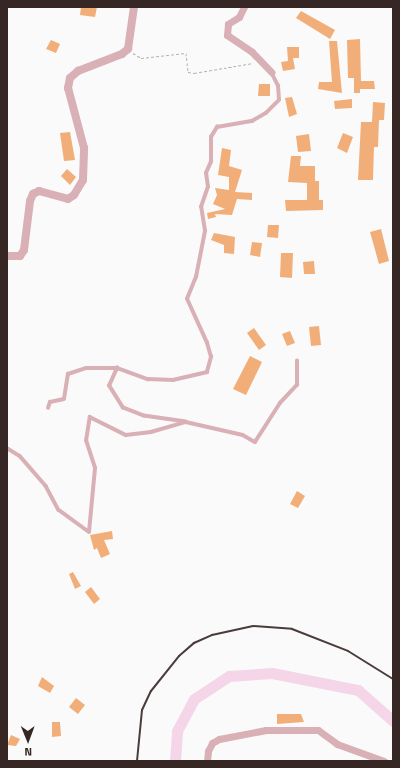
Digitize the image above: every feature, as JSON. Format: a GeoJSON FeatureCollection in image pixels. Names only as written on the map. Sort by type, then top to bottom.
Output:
{"type":"FeatureCollection","features":[{"type":"Feature","properties":{"kind":"street"},"geometry":{"type":"LineString","coordinates":[[7,256],[20,256],[24,250],[30,201],[33,194],[39,191],[68,199],[74,194],[83,180],[84,148],[68,88],[70,78],[78,71],[122,54],[128,49],[134,7]]}},
{"type":"Feature","properties":{"kind":"street"},"geometry":{"type":"LineString","coordinates":[[244,7],[239,17],[228,24],[228,35],[252,52],[259,62],[270,72]]}},
{"type":"Feature","properties":{"kind":"street"},"geometry":{"type":"LineString","coordinates":[[207,761],[208,751],[212,743],[219,738],[240,733],[280,730],[318,730],[337,744],[384,761]]}},
{"type":"Feature","properties":{"kind":"lane"},"geometry":{"type":"LineString","coordinates":[[48,408],[50,402],[64,399],[68,374],[86,368],[117,368],[148,379],[173,380],[207,372],[211,357],[207,343],[187,300],[196,277],[205,231],[201,207],[208,187],[206,173],[211,162],[211,137],[217,127],[252,121],[266,112],[279,100],[278,86],[270,72]]}},
{"type":"Feature","properties":{"kind":"lane"},"geometry":{"type":"LineString","coordinates":[[117,368],[109,386],[123,408],[144,416],[186,422],[243,435],[255,442],[280,403],[297,385],[297,361]]}},
{"type":"Feature","properties":{"kind":"lane"},"geometry":{"type":"LineString","coordinates":[[7,448],[20,456],[46,486],[59,510],[90,532],[95,468],[86,441],[90,417],[126,435],[151,432],[186,422]]}},
{"type":"Feature","properties":{"kind":"path"},"geometry":{"type":"LineString","coordinates":[[128,49],[141,58],[186,52],[188,72],[194,73],[259,62]]}},
{"type":"Feature","properties":{"kind":"building"},"geometry":{"type":"Polygon","coordinates":[[[81,7],[97,7],[95,17],[80,15],[81,7]]]}},
{"type":"Feature","properties":{"kind":"building"},"geometry":{"type":"Polygon","coordinates":[[[301,11],[335,30],[330,39],[296,18],[301,11]]]}},
{"type":"Feature","properties":{"kind":"building"},"geometry":{"type":"Polygon","coordinates":[[[360,39],[361,81],[374,81],[375,89],[360,89],[360,93],[354,93],[354,78],[348,78],[347,40],[360,39]]]}},
{"type":"Feature","properties":{"kind":"building"},"geometry":{"type":"Polygon","coordinates":[[[51,40],[60,44],[56,53],[46,49],[51,40]]]}},
{"type":"Feature","properties":{"kind":"building"},"geometry":{"type":"Polygon","coordinates":[[[329,41],[337,41],[342,93],[318,89],[319,82],[332,82],[329,41]]]}},
{"type":"Feature","properties":{"kind":"building"},"geometry":{"type":"Polygon","coordinates":[[[287,47],[299,47],[299,58],[293,58],[295,69],[283,71],[281,62],[288,61],[287,47]]]}},
{"type":"Feature","properties":{"kind":"building"},"geometry":{"type":"Polygon","coordinates":[[[259,84],[270,84],[270,96],[258,96],[259,84]]]}},
{"type":"Feature","properties":{"kind":"building"},"geometry":{"type":"Polygon","coordinates":[[[292,97],[297,114],[289,117],[285,98],[292,97]]]}},
{"type":"Feature","properties":{"kind":"building"},"geometry":{"type":"Polygon","coordinates":[[[352,99],[352,108],[335,109],[334,101],[352,99]]]}},
{"type":"Feature","properties":{"kind":"building"},"geometry":{"type":"Polygon","coordinates":[[[373,102],[385,103],[384,120],[379,120],[378,147],[374,147],[373,180],[358,180],[361,122],[372,122],[373,102]]]}},
{"type":"Feature","properties":{"kind":"building"},"geometry":{"type":"Polygon","coordinates":[[[70,132],[75,160],[64,161],[60,133],[70,132]]]}},
{"type":"Feature","properties":{"kind":"building"},"geometry":{"type":"Polygon","coordinates":[[[343,133],[353,137],[347,153],[337,148],[343,133]]]}},
{"type":"Feature","properties":{"kind":"building"},"geometry":{"type":"Polygon","coordinates":[[[309,134],[311,151],[298,152],[296,136],[309,134]]]}},
{"type":"Feature","properties":{"kind":"building"},"geometry":{"type":"Polygon","coordinates":[[[222,148],[231,150],[229,166],[242,170],[235,192],[252,193],[252,200],[237,199],[232,215],[215,214],[216,217],[208,219],[207,213],[225,209],[213,204],[217,195],[215,188],[229,190],[229,177],[218,175],[222,148]]]}},
{"type":"Feature","properties":{"kind":"building"},"geometry":{"type":"Polygon","coordinates":[[[291,156],[301,156],[300,166],[315,166],[315,181],[319,181],[319,200],[323,200],[323,210],[286,211],[285,200],[307,200],[307,183],[288,182],[291,156]]]}},
{"type":"Feature","properties":{"kind":"building"},"geometry":{"type":"Polygon","coordinates":[[[67,169],[76,177],[70,185],[61,176],[67,169]]]}},
{"type":"Feature","properties":{"kind":"building"},"geometry":{"type":"Polygon","coordinates":[[[268,225],[279,225],[278,238],[267,237],[268,225]]]}},
{"type":"Feature","properties":{"kind":"building"},"geometry":{"type":"Polygon","coordinates":[[[381,229],[389,261],[379,264],[370,232],[381,229]]]}},
{"type":"Feature","properties":{"kind":"building"},"geometry":{"type":"Polygon","coordinates":[[[214,233],[235,237],[234,254],[224,253],[224,245],[211,240],[214,233]]]}},
{"type":"Feature","properties":{"kind":"building"},"geometry":{"type":"Polygon","coordinates":[[[252,242],[262,243],[260,257],[250,255],[252,242]]]}},
{"type":"Feature","properties":{"kind":"building"},"geometry":{"type":"Polygon","coordinates":[[[281,253],[293,253],[292,278],[280,277],[281,253]]]}},
{"type":"Feature","properties":{"kind":"building"},"geometry":{"type":"Polygon","coordinates":[[[314,261],[315,274],[304,274],[303,262],[314,261]]]}},
{"type":"Feature","properties":{"kind":"building"},"geometry":{"type":"Polygon","coordinates":[[[319,326],[321,345],[311,346],[309,327],[319,326]]]}},
{"type":"Feature","properties":{"kind":"building"},"geometry":{"type":"Polygon","coordinates":[[[254,328],[266,345],[259,350],[247,333],[254,328]]]}},
{"type":"Feature","properties":{"kind":"building"},"geometry":{"type":"Polygon","coordinates":[[[290,331],[295,343],[287,346],[282,334],[290,331]]]}},
{"type":"Feature","properties":{"kind":"building"},"geometry":{"type":"Polygon","coordinates":[[[250,356],[262,362],[246,395],[233,389],[250,356]]]}},
{"type":"Feature","properties":{"kind":"building"},"geometry":{"type":"Polygon","coordinates":[[[297,491],[305,496],[298,508],[290,504],[297,491]]]}},
{"type":"Feature","properties":{"kind":"building"},"geometry":{"type":"Polygon","coordinates":[[[112,531],[113,539],[104,540],[110,554],[101,558],[97,548],[94,550],[90,535],[112,531]]]}},
{"type":"Feature","properties":{"kind":"building"},"geometry":{"type":"Polygon","coordinates":[[[73,572],[81,586],[75,589],[69,574],[73,572]]]}},
{"type":"Feature","properties":{"kind":"building"},"geometry":{"type":"Polygon","coordinates":[[[91,587],[100,599],[94,604],[85,592],[91,587]]]}},
{"type":"Feature","properties":{"kind":"building"},"geometry":{"type":"Polygon","coordinates":[[[42,677],[54,686],[50,693],[38,686],[42,677]]]}},
{"type":"Feature","properties":{"kind":"building"},"geometry":{"type":"Polygon","coordinates":[[[76,698],[85,705],[78,714],[69,707],[76,698]]]}},
{"type":"Feature","properties":{"kind":"building"},"geometry":{"type":"Polygon","coordinates":[[[277,714],[301,714],[304,722],[277,724],[277,714]]]}},
{"type":"Feature","properties":{"kind":"building"},"geometry":{"type":"Polygon","coordinates":[[[52,722],[60,722],[61,736],[52,737],[52,722]]]}},
{"type":"Feature","properties":{"kind":"building"},"geometry":{"type":"Polygon","coordinates":[[[11,735],[20,739],[16,746],[7,745],[11,735]]]}},
{"type":"Feature","properties":{"kind":"waterway"},"geometry":{"type":"LineString","coordinates":[[175,761],[177,731],[194,699],[229,676],[272,673],[358,690],[393,721]]}},
{"type":"Feature","properties":{"kind":"railway"},"geometry":{"type":"LineString","coordinates":[[137,761],[142,710],[151,691],[179,656],[194,643],[212,635],[253,626],[292,629],[348,651],[393,679]]}}]}
